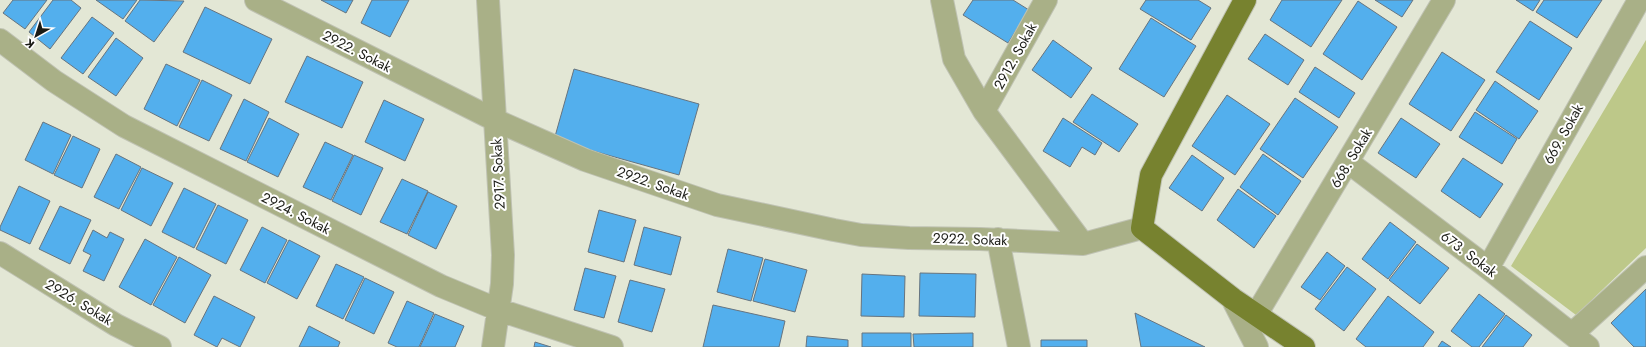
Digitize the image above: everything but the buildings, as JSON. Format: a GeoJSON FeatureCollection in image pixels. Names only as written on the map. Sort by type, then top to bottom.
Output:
{"type":"FeatureCollection","features":[{"type":"Feature","properties":{"kind":"main road"},"geometry":{"type":"LineString","coordinates":[[1245,0],[1151,175],[1142,228],[1233,299],[1304,347]]}},
{"type":"Feature","properties":{"kind":"street","name":"2922. Sokak"},"geometry":{"type":"LineString","coordinates":[[256,0],[495,120],[585,160],[717,205],[861,235],[909,238],[998,239],[1083,244],[1142,228]]}},
{"type":"Feature","properties":{"kind":"street","name":"2917. Sokak"},"geometry":{"type":"LineString","coordinates":[[488,0],[503,256],[502,284],[493,347]]}},
{"type":"Feature","properties":{"kind":"street"},"geometry":{"type":"LineString","coordinates":[[942,0],[954,59],[984,111],[1083,244]]}},
{"type":"Feature","properties":{"kind":"street","name":"2912. Sokak"},"geometry":{"type":"LineString","coordinates":[[984,111],[1046,0]]}},
{"type":"Feature","properties":{"kind":"street","name":"668. Sokak"},"geometry":{"type":"LineString","coordinates":[[1256,315],[1444,0]]}},
{"type":"Feature","properties":{"kind":"street","name":"669. Sokak"},"geometry":{"type":"LineString","coordinates":[[1488,268],[1639,0]]}},
{"type":"Feature","properties":{"kind":"street","name":"2924. Sokak"},"geometry":{"type":"LineString","coordinates":[[0,40],[54,82],[124,126],[441,286],[499,310],[612,347]]}},
{"type":"Feature","properties":{"kind":"street","name":"673. Sokak"},"geometry":{"type":"LineString","coordinates":[[1348,162],[1488,268],[1580,341]]}},
{"type":"Feature","properties":{"kind":"street"},"geometry":{"type":"LineString","coordinates":[[998,239],[1019,347]]}},
{"type":"Feature","properties":{"kind":"street","name":"2926. Sokak"},"geometry":{"type":"LineString","coordinates":[[0,253],[116,324],[160,347]]}},
{"type":"Feature","properties":{"kind":"street"},"geometry":{"type":"LineString","coordinates":[[1580,341],[1646,266]]}},
{"type":"Feature","properties":{"kind":"street"},"geometry":{"type":"LineString","coordinates":[[1233,299],[1257,347]]}},
{"type":"Feature","properties":{"kind":"green space"},"geometry":{"type":"Polygon","coordinates":[[[1646,40],[1646,248],[1576,315],[1511,266],[1646,40]]]}}]}
